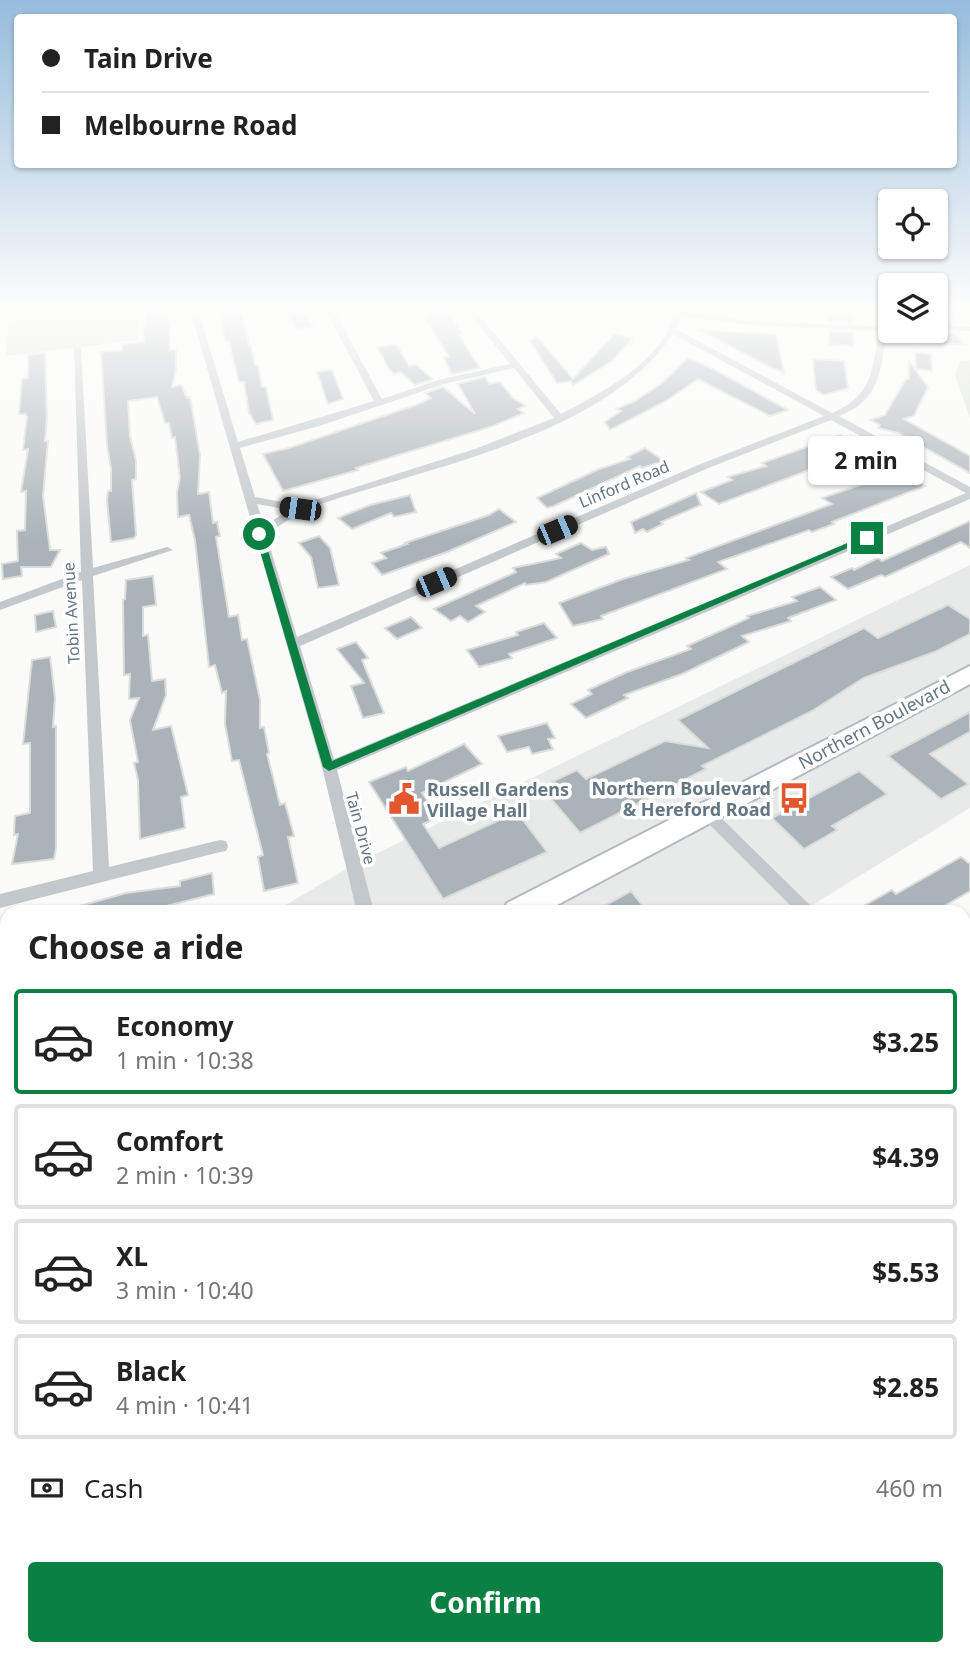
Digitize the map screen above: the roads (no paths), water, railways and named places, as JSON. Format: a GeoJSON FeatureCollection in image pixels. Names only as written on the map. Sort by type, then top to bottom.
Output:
{"type":"FeatureCollection","features":[{"type":"Feature","properties":{"kind":"main road","name":"Northern Boulevard"},"geometry":{"type":"LineString","coordinates":[[530,905],[970,674]]}},
{"type":"Feature","properties":{"kind":"street","name":"Tobin Avenue"},"geometry":{"type":"LineString","coordinates":[[79,386],[101,876]]}},
{"type":"Feature","properties":{"kind":"street","name":"Tain Drive"},"geometry":{"type":"LineString","coordinates":[[216,386],[329,767],[364,905]]}},
{"type":"Feature","properties":{"kind":"street"},"geometry":{"type":"LineString","coordinates":[[370,386],[379,402]]}},
{"type":"Feature","properties":{"kind":"street"},"geometry":{"type":"LineString","coordinates":[[233,447],[316,424],[428,386]]}},
{"type":"Feature","properties":{"kind":"street"},"geometry":{"type":"LineString","coordinates":[[533,386],[559,418]]}},
{"type":"Feature","properties":{"kind":"street"},"geometry":{"type":"LineString","coordinates":[[259,534],[300,509],[486,448],[559,418],[615,386]]}},
{"type":"Feature","properties":{"kind":"street"},"geometry":{"type":"LineString","coordinates":[[776,386],[970,493]]}},
{"type":"Feature","properties":{"kind":"street","name":"Linford Road"},"geometry":{"type":"LineString","coordinates":[[291,645],[702,467],[833,417],[858,404],[873,386]]}},
{"type":"Feature","properties":{"kind":"street"},"geometry":{"type":"LineString","coordinates":[[329,767],[970,493]]}},
{"type":"Feature","properties":{"kind":"street"},"geometry":{"type":"LineString","coordinates":[[248,499],[300,509]]}},
{"type":"Feature","properties":{"kind":"street"},"geometry":{"type":"LineString","coordinates":[[0,606],[86,574],[167,550]]}},
{"type":"Feature","properties":{"kind":"street"},"geometry":{"type":"LineString","coordinates":[[706,812],[802,905]]}},
{"type":"Feature","properties":{"kind":"street"},"geometry":{"type":"LineString","coordinates":[[0,901],[220,846]]}},
{"type":"Feature","properties":{"kind":"place","name":"Northern Boulevard & Hereford Road"},"geometry":{"type":"Point","coordinates":[794,798]}},
{"type":"Feature","properties":{"kind":"place","name":"Russell Gardens Village Hall"},"geometry":{"type":"Point","coordinates":[404,799]}}]}
